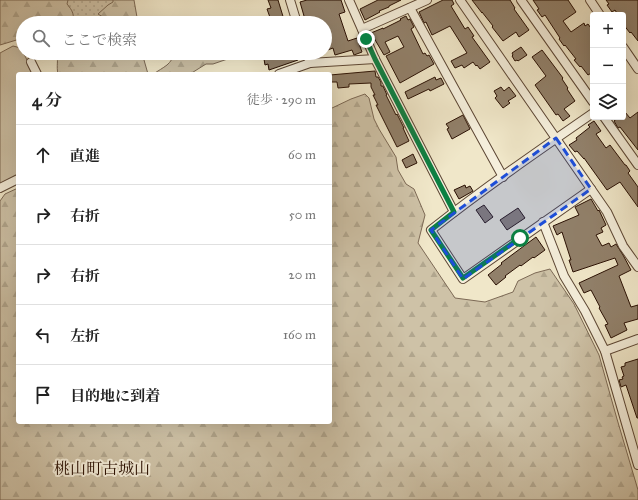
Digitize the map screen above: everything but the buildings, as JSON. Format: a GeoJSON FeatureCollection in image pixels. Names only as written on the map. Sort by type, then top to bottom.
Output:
{"type":"FeatureCollection","features":[{"type":"Feature","properties":{"kind":"street"},"geometry":{"type":"LineString","coordinates":[[290,0],[295,16]]}},
{"type":"Feature","properties":{"kind":"street"},"geometry":{"type":"LineString","coordinates":[[349,0],[375,59],[454,212]]}},
{"type":"Feature","properties":{"kind":"street"},"geometry":{"type":"LineString","coordinates":[[362,29],[427,0]]}},
{"type":"Feature","properties":{"kind":"street"},"geometry":{"type":"LineString","coordinates":[[460,0],[607,212],[623,246],[638,267]]}},
{"type":"Feature","properties":{"kind":"street"},"geometry":{"type":"LineString","coordinates":[[521,0],[590,98]]}},
{"type":"Feature","properties":{"kind":"street"},"geometry":{"type":"LineString","coordinates":[[590,0],[598,12]]}},
{"type":"Feature","properties":{"kind":"street"},"geometry":{"type":"LineString","coordinates":[[410,8],[503,177]]}},
{"type":"Feature","properties":{"kind":"street"},"geometry":{"type":"LineString","coordinates":[[624,48],[638,69]]}},
{"type":"Feature","properties":{"kind":"street"},"geometry":{"type":"LineString","coordinates":[[285,72],[310,63],[375,59]]}},
{"type":"Feature","properties":{"kind":"street"},"geometry":{"type":"LineString","coordinates":[[31,62],[36,72]]}},
{"type":"Feature","properties":{"kind":"street"},"geometry":{"type":"LineString","coordinates":[[590,116],[556,138],[431,230],[463,278],[591,189]]}},
{"type":"Feature","properties":{"kind":"street"},"geometry":{"type":"LineString","coordinates":[[606,120],[638,165]]}},
{"type":"Feature","properties":{"kind":"street"},"geometry":{"type":"LineString","coordinates":[[0,188],[16,180]]}},
{"type":"Feature","properties":{"kind":"street"},"geometry":{"type":"LineString","coordinates":[[543,222],[564,276],[585,311],[605,352],[638,465]]}},
{"type":"Feature","properties":{"kind":"street"},"geometry":{"type":"LineString","coordinates":[[605,352],[638,339]]}},
{"type":"Feature","properties":{"kind":"highlighted area"},"geometry":{"type":"Polygon","coordinates":[[[556,138],[591,189],[463,279],[431,230],[556,138]]]}},
{"type":"Feature","properties":{"kind":"green space"},"geometry":{"type":"Polygon","coordinates":[[[0,0],[130,0],[133,16],[16,16],[0,0]]]}},
{"type":"Feature","properties":{"kind":"green space"},"geometry":{"type":"Polygon","coordinates":[[[0,0],[68,0],[67,4],[72,11],[73,16],[16,16],[16,40],[0,45],[0,0]]]}},
{"type":"Feature","properties":{"kind":"green space"},"geometry":{"type":"Polygon","coordinates":[[[113,0],[134,0],[137,16],[101,16],[98,14],[113,2],[113,0]]]}},
{"type":"Feature","properties":{"kind":"green space"},"geometry":{"type":"Polygon","coordinates":[[[13,46],[16,47],[16,60],[27,60],[33,72],[16,72],[16,179],[0,187],[0,53],[13,46]]]}},
{"type":"Feature","properties":{"kind":"green space"},"geometry":{"type":"Polygon","coordinates":[[[57,60],[144,60],[147,72],[58,72],[57,60]]]}},
{"type":"Feature","properties":{"kind":"green space"},"geometry":{"type":"Polygon","coordinates":[[[172,60],[225,60],[213,64],[206,64],[193,72],[156,72],[172,60]]]}},
{"type":"Feature","properties":{"kind":"green space"},"geometry":{"type":"Polygon","coordinates":[[[365,94],[369,98],[374,119],[396,157],[398,170],[406,184],[414,189],[425,215],[418,243],[455,298],[485,302],[513,292],[518,281],[535,273],[550,269],[574,304],[599,355],[638,490],[638,500],[0,500],[0,201],[5,194],[16,189],[16,424],[332,424],[332,108],[365,94]]]}},
{"type":"Feature","properties":{"kind":"district","name":"桃山町古城山"},"geometry":{"type":"Point","coordinates":[102,468]}},
{"type":"Feature","properties":{"kind":"route"},"geometry":{"type":"LineString","coordinates":[[366,39],[454,212],[431,230],[463,278],[520,238]]}}]}
